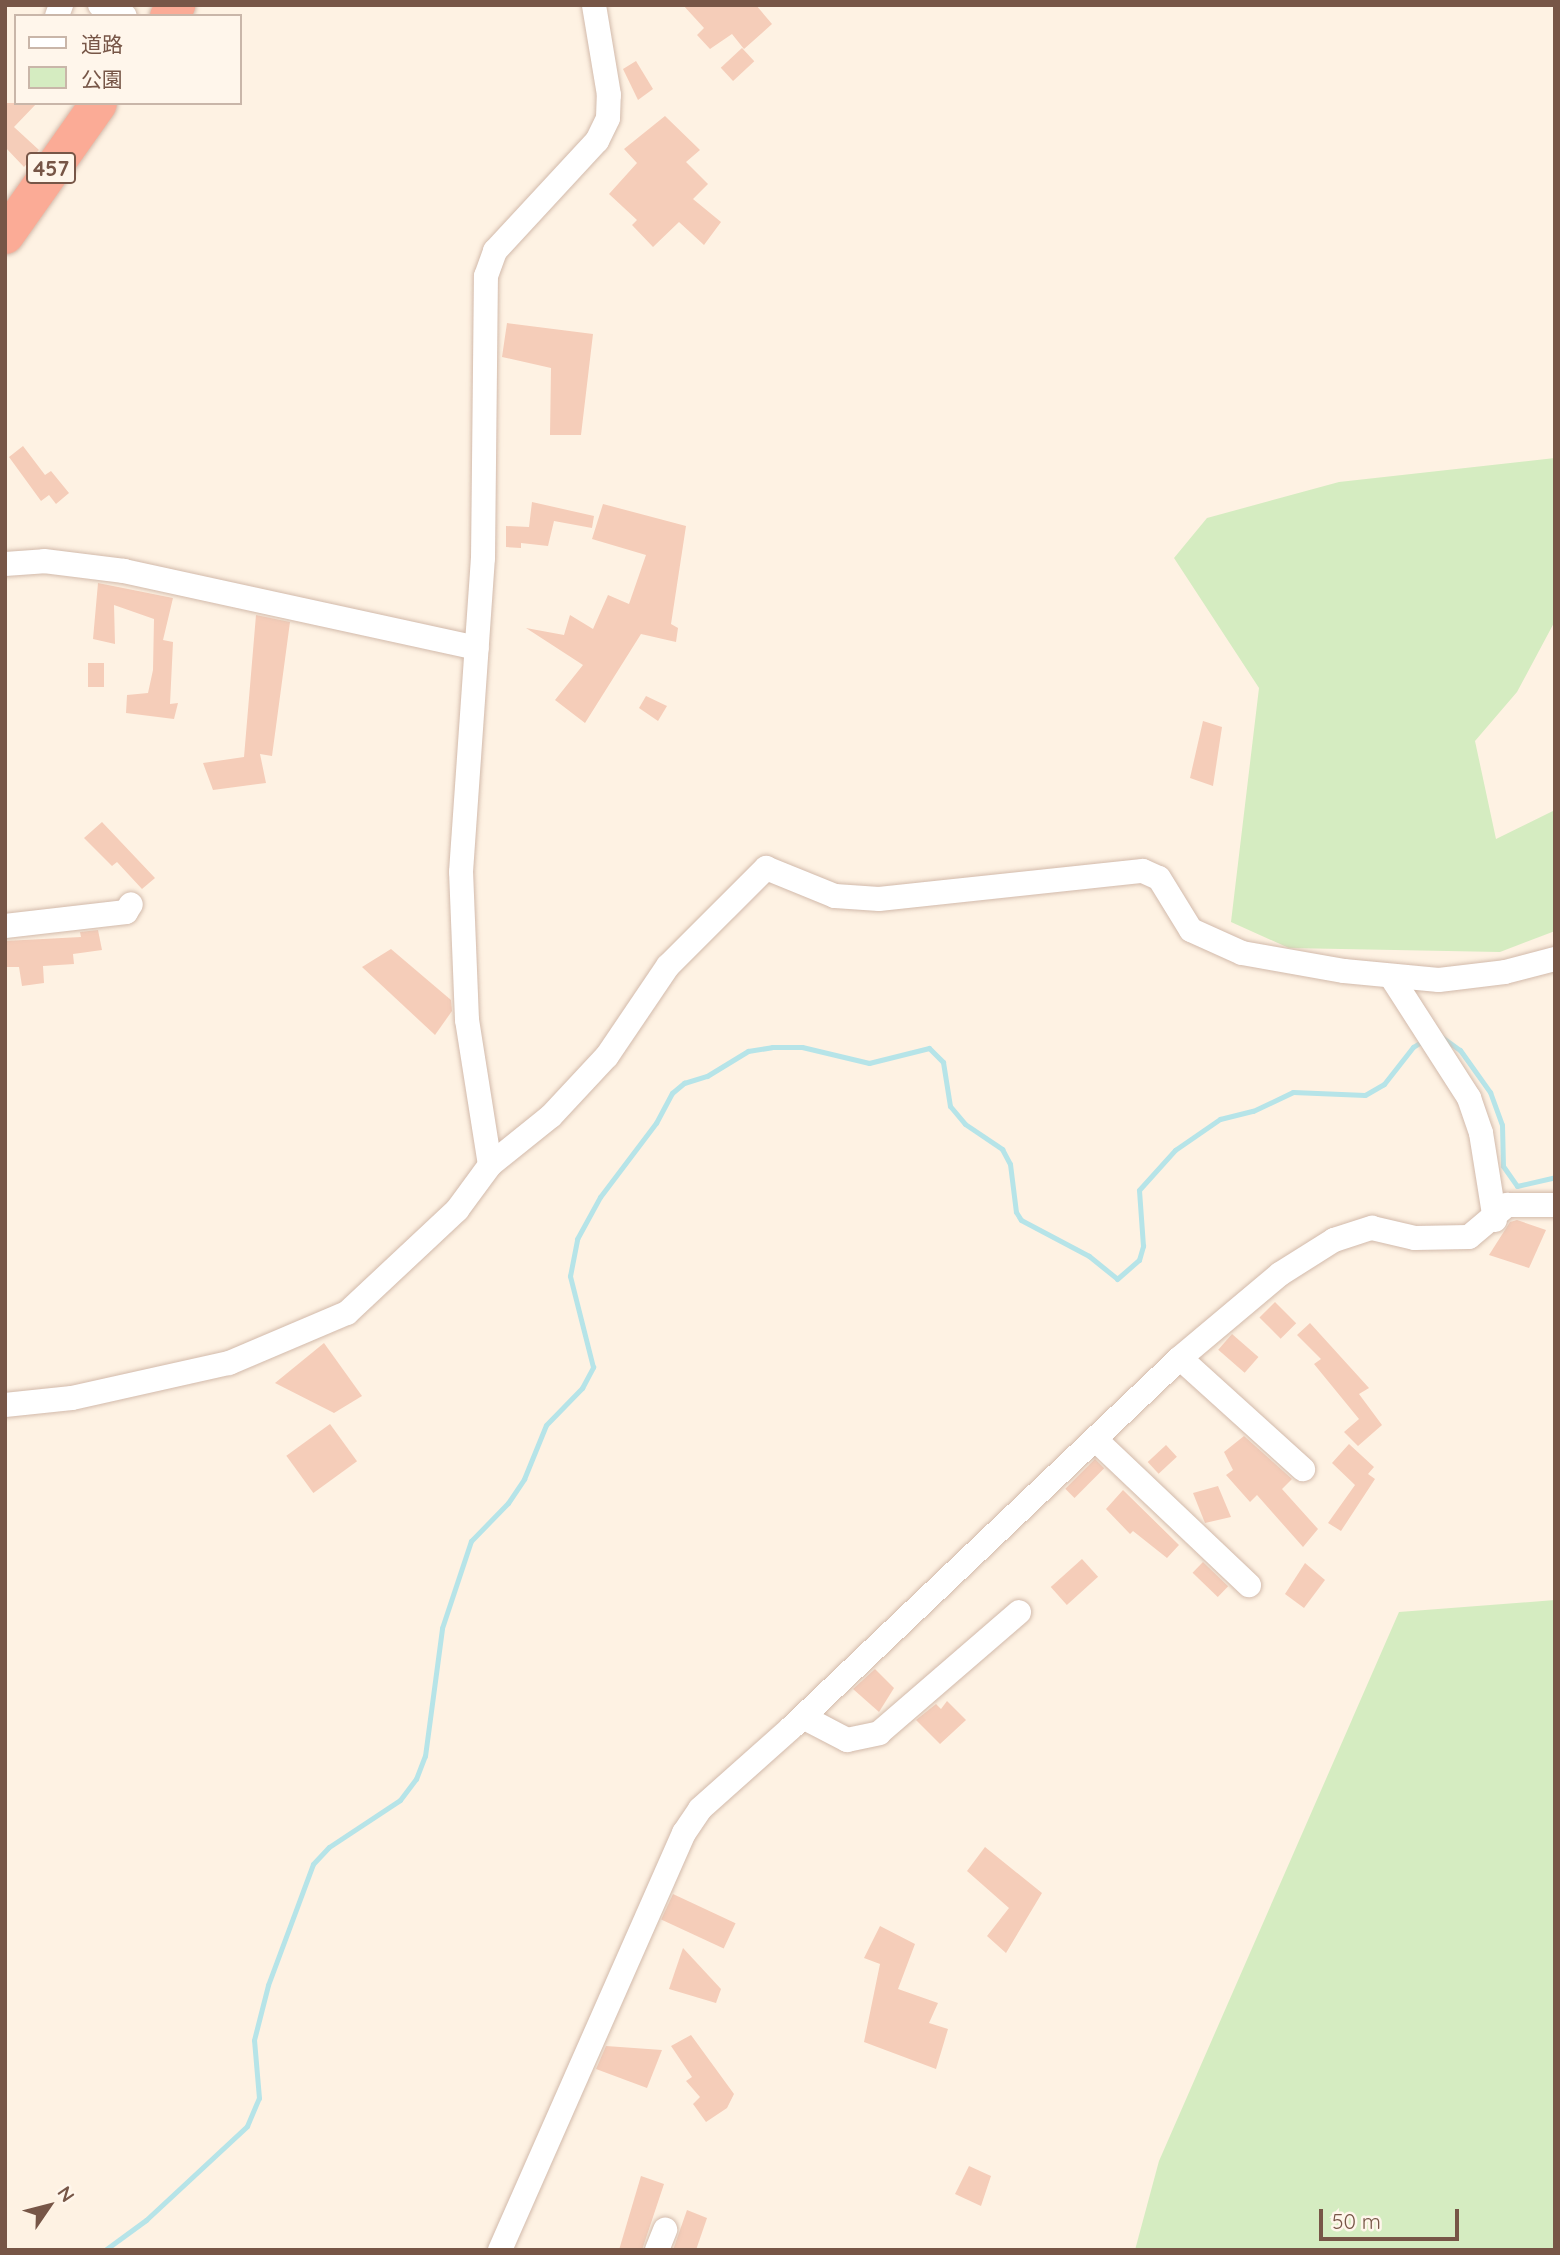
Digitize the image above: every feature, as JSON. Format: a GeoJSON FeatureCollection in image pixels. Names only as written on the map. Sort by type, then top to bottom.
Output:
{"type":"FeatureCollection","features":[{"type":"Feature","properties":{"kind":"highway","name":"457"},"geometry":{"type":"LineString","coordinates":[[5,235],[85,108]]}},
{"type":"Feature","properties":{"kind":"street"},"geometry":{"type":"LineString","coordinates":[[100,5],[120,14]]}},
{"type":"Feature","properties":{"kind":"street"},"geometry":{"type":"LineString","coordinates":[[489,1165],[467,1020],[461,942],[461,850],[477,649],[486,461],[486,276],[495,251],[597,141],[608,118],[609,95],[594,5]]}},
{"type":"Feature","properties":{"kind":"street"},"geometry":{"type":"LineString","coordinates":[[5,564],[44,561],[124,571],[477,649]]}},
{"type":"Feature","properties":{"kind":"street"},"geometry":{"type":"LineString","coordinates":[[5,1405],[72,1398],[229,1363],[333,1323],[375,1291],[409,1252],[457,1210],[489,1165],[551,1116],[607,1056],[668,966],[766,868],[854,899],[1143,871],[1159,878],[1178,914],[1203,939],[1242,953],[1392,978],[1467,978],[1555,958]]}},
{"type":"Feature","properties":{"kind":"street"},"geometry":{"type":"LineString","coordinates":[[5,926],[126,912],[131,904]]}},
{"type":"Feature","properties":{"kind":"street"},"geometry":{"type":"LineString","coordinates":[[1392,978],[1441,1052],[1475,1114],[1495,1220]]}},
{"type":"Feature","properties":{"kind":"street"},"geometry":{"type":"LineString","coordinates":[[500,2250],[684,1833],[701,1809],[803,1717],[1180,1358],[1280,1274],[1334,1240],[1372,1228],[1415,1238],[1469,1237],[1495,1220],[1507,1205],[1555,1205]]}},
{"type":"Feature","properties":{"kind":"street"},"geometry":{"type":"LineString","coordinates":[[1180,1358],[1303,1469]]}},
{"type":"Feature","properties":{"kind":"street"},"geometry":{"type":"LineString","coordinates":[[1096,1440],[1249,1585]]}},
{"type":"Feature","properties":{"kind":"street"},"geometry":{"type":"LineString","coordinates":[[803,1717],[847,1740],[879,1733],[1019,1612]]}},
{"type":"Feature","properties":{"kind":"green space"},"geometry":{"type":"Polygon","coordinates":[[[1555,458],[1555,621],[1517,692],[1475,741],[1496,839],[1555,810],[1555,931],[1500,952],[1289,948],[1231,922],[1259,688],[1174,558],[1207,518],[1339,482],[1555,458]]]}},
{"type":"Feature","properties":{"kind":"green space"},"geometry":{"type":"Polygon","coordinates":[[[1555,1600],[1555,2250],[1135,2250],[1159,2161],[1399,1612],[1555,1600]]]}},
{"type":"Feature","properties":{"kind":"building"},"geometry":{"type":"Polygon","coordinates":[[[683,5],[756,5],[772,24],[744,49],[732,34],[710,49],[697,35],[704,28],[683,5]]]}},
{"type":"Feature","properties":{"kind":"building"},"geometry":{"type":"Polygon","coordinates":[[[742,48],[754,61],[733,81],[721,68],[742,48]]]}},
{"type":"Feature","properties":{"kind":"building"},"geometry":{"type":"Polygon","coordinates":[[[636,61],[653,89],[638,100],[623,69],[636,61]]]}},
{"type":"Feature","properties":{"kind":"building"},"geometry":{"type":"Polygon","coordinates":[[[5,103],[35,105],[14,127],[39,150],[24,167],[5,147],[5,103]]]}},
{"type":"Feature","properties":{"kind":"building"},"geometry":{"type":"Polygon","coordinates":[[[665,116],[700,150],[686,162],[708,184],[693,199],[721,222],[704,245],[679,222],[653,247],[632,225],[637,220],[609,194],[637,163],[624,149],[665,116]]]}},
{"type":"Feature","properties":{"kind":"building"},"geometry":{"type":"Polygon","coordinates":[[[507,323],[593,334],[581,435],[550,435],[551,368],[502,357],[507,323]]]}},
{"type":"Feature","properties":{"kind":"building"},"geometry":{"type":"Polygon","coordinates":[[[23,446],[45,475],[51,471],[69,493],[56,504],[49,495],[41,501],[9,457],[23,446]]]}},
{"type":"Feature","properties":{"kind":"building"},"geometry":{"type":"Polygon","coordinates":[[[532,502],[594,516],[592,528],[554,521],[548,546],[521,543],[521,548],[506,547],[506,526],[529,527],[532,502]]]}},
{"type":"Feature","properties":{"kind":"building"},"geometry":{"type":"Polygon","coordinates":[[[603,504],[686,526],[671,624],[678,628],[676,642],[641,634],[585,723],[555,700],[583,665],[526,628],[564,635],[570,615],[593,629],[608,595],[629,604],[646,555],[592,539],[603,504]]]}},
{"type":"Feature","properties":{"kind":"building"},"geometry":{"type":"Polygon","coordinates":[[[98,583],[173,598],[163,640],[173,642],[170,704],[178,703],[174,719],[126,713],[127,695],[148,693],[153,670],[154,619],[114,605],[115,644],[93,639],[98,583]]]}},
{"type":"Feature","properties":{"kind":"building"},"geometry":{"type":"Polygon","coordinates":[[[256,615],[290,622],[272,756],[260,754],[266,783],[213,790],[203,763],[244,757],[256,615]]]}},
{"type":"Feature","properties":{"kind":"building"},"geometry":{"type":"Polygon","coordinates":[[[88,663],[104,663],[104,687],[88,687],[88,663]]]}},
{"type":"Feature","properties":{"kind":"building"},"geometry":{"type":"Polygon","coordinates":[[[646,696],[667,706],[658,721],[639,708],[646,696]]]}},
{"type":"Feature","properties":{"kind":"building"},"geometry":{"type":"Polygon","coordinates":[[[1203,721],[1222,727],[1213,786],[1190,778],[1203,721]]]}},
{"type":"Feature","properties":{"kind":"building"},"geometry":{"type":"Polygon","coordinates":[[[102,822],[155,878],[142,889],[117,862],[112,866],[84,838],[102,822]]]}},
{"type":"Feature","properties":{"kind":"building"},"geometry":{"type":"Polygon","coordinates":[[[98,930],[102,950],[73,954],[74,964],[43,966],[44,983],[22,986],[19,967],[5,967],[5,941],[81,937],[80,932],[98,930]]]}},
{"type":"Feature","properties":{"kind":"building"},"geometry":{"type":"Polygon","coordinates":[[[391,949],[451,1000],[452,1011],[435,1035],[362,967],[391,949]]]}},
{"type":"Feature","properties":{"kind":"building"},"geometry":{"type":"Polygon","coordinates":[[[1517,1220],[1546,1230],[1529,1268],[1489,1255],[1510,1222],[1517,1220]]]}},
{"type":"Feature","properties":{"kind":"building"},"geometry":{"type":"Polygon","coordinates":[[[1275,1302],[1296,1323],[1281,1339],[1259,1318],[1275,1302]]]}},
{"type":"Feature","properties":{"kind":"building"},"geometry":{"type":"Polygon","coordinates":[[[1310,1323],[1369,1388],[1359,1394],[1382,1425],[1358,1446],[1344,1432],[1359,1419],[1314,1364],[1321,1359],[1297,1335],[1310,1323]]]}},
{"type":"Feature","properties":{"kind":"building"},"geometry":{"type":"Polygon","coordinates":[[[1232,1334],[1258,1357],[1245,1373],[1218,1350],[1232,1334]]]}},
{"type":"Feature","properties":{"kind":"building"},"geometry":{"type":"Polygon","coordinates":[[[324,1343],[362,1396],[334,1413],[275,1383],[324,1343]]]}},
{"type":"Feature","properties":{"kind":"building"},"geometry":{"type":"Polygon","coordinates":[[[330,1424],[357,1461],[313,1493],[286,1456],[330,1424]]]}},
{"type":"Feature","properties":{"kind":"building"},"geometry":{"type":"Polygon","coordinates":[[[1244,1436],[1292,1479],[1282,1489],[1318,1529],[1303,1547],[1257,1495],[1250,1502],[1226,1475],[1233,1470],[1224,1452],[1244,1436]]]}},
{"type":"Feature","properties":{"kind":"building"},"geometry":{"type":"Polygon","coordinates":[[[1349,1444],[1374,1467],[1368,1474],[1375,1479],[1341,1531],[1328,1523],[1355,1485],[1332,1463],[1349,1444]]]}},
{"type":"Feature","properties":{"kind":"building"},"geometry":{"type":"Polygon","coordinates":[[[1166,1445],[1177,1457],[1159,1474],[1148,1462],[1166,1445]]]}},
{"type":"Feature","properties":{"kind":"building"},"geometry":{"type":"Polygon","coordinates":[[[1095,1459],[1104,1468],[1074,1498],[1065,1489],[1095,1459]]]}},
{"type":"Feature","properties":{"kind":"building"},"geometry":{"type":"Polygon","coordinates":[[[1218,1486],[1231,1517],[1205,1523],[1193,1493],[1218,1486]]]}},
{"type":"Feature","properties":{"kind":"building"},"geometry":{"type":"Polygon","coordinates":[[[1123,1490],[1179,1545],[1167,1558],[1133,1531],[1130,1534],[1106,1509],[1123,1490]]]}},
{"type":"Feature","properties":{"kind":"building"},"geometry":{"type":"Polygon","coordinates":[[[1082,1559],[1098,1577],[1067,1605],[1051,1587],[1082,1559]]]}},
{"type":"Feature","properties":{"kind":"building"},"geometry":{"type":"Polygon","coordinates":[[[1203,1562],[1228,1586],[1218,1597],[1193,1573],[1203,1562]]]}},
{"type":"Feature","properties":{"kind":"building"},"geometry":{"type":"Polygon","coordinates":[[[1305,1563],[1325,1580],[1304,1608],[1285,1594],[1305,1563]]]}},
{"type":"Feature","properties":{"kind":"building"},"geometry":{"type":"Polygon","coordinates":[[[875,1669],[894,1688],[879,1712],[853,1689],[875,1669]]]}},
{"type":"Feature","properties":{"kind":"building"},"geometry":{"type":"Polygon","coordinates":[[[947,1701],[966,1720],[940,1744],[916,1720],[936,1704],[941,1709],[947,1701]]]}},
{"type":"Feature","properties":{"kind":"building"},"geometry":{"type":"Polygon","coordinates":[[[985,1847],[1042,1893],[1006,1953],[987,1936],[1009,1908],[967,1871],[985,1847]]]}},
{"type":"Feature","properties":{"kind":"building"},"geometry":{"type":"Polygon","coordinates":[[[673,1894],[736,1923],[724,1949],[661,1919],[673,1894]]]}},
{"type":"Feature","properties":{"kind":"building"},"geometry":{"type":"Polygon","coordinates":[[[880,1926],[915,1944],[898,1989],[938,2003],[929,2023],[948,2029],[936,2069],[864,2042],[880,1964],[864,1958],[880,1926]]]}},
{"type":"Feature","properties":{"kind":"building"},"geometry":{"type":"Polygon","coordinates":[[[683,1948],[721,1989],[716,2003],[669,1989],[683,1948]]]}},
{"type":"Feature","properties":{"kind":"building"},"geometry":{"type":"Polygon","coordinates":[[[691,2035],[734,2094],[727,2108],[706,2122],[693,2104],[700,2097],[686,2081],[692,2077],[671,2046],[691,2035]]]}},
{"type":"Feature","properties":{"kind":"building"},"geometry":{"type":"Polygon","coordinates":[[[606,2046],[662,2050],[647,2088],[596,2069],[606,2046]]]}},
{"type":"Feature","properties":{"kind":"building"},"geometry":{"type":"Polygon","coordinates":[[[969,2166],[991,2176],[981,2206],[955,2194],[969,2166]]]}},
{"type":"Feature","properties":{"kind":"building"},"geometry":{"type":"Polygon","coordinates":[[[641,2176],[664,2184],[642,2250],[619,2250],[641,2176]]]}},
{"type":"Feature","properties":{"kind":"building"},"geometry":{"type":"Polygon","coordinates":[[[687,2210],[707,2218],[696,2250],[673,2250],[687,2210]]]}},
{"type":"Feature","properties":{"kind":"waterway"},"geometry":{"type":"LineString","coordinates":[[1439,1035],[1460,1050],[1490,1092],[1502,1125],[1503,1166],[1517,1186],[1555,1177]]}},
{"type":"Feature","properties":{"kind":"waterway"},"geometry":{"type":"LineString","coordinates":[[105,2250],[146,2220],[247,2126],[259,2098],[254,2040],[268,1985],[313,1864],[329,1847],[400,1800],[416,1779],[425,1756],[442,1628],[471,1541],[508,1503],[524,1479],[546,1425],[582,1388],[593,1367],[570,1276],[577,1239],[600,1197],[656,1123],[672,1093],[684,1083],[707,1076],[748,1051],[772,1047],[802,1047],[869,1063],[929,1048],[943,1062],[950,1106],[965,1124],[1002,1149],[1010,1164],[1016,1212],[1021,1220],[1089,1256],[1117,1279],[1139,1260],[1143,1246],[1139,1190],[1175,1150],[1220,1119],[1253,1111],[1293,1092],[1365,1095],[1384,1084],[1413,1047],[1424,1040]]}}]}
